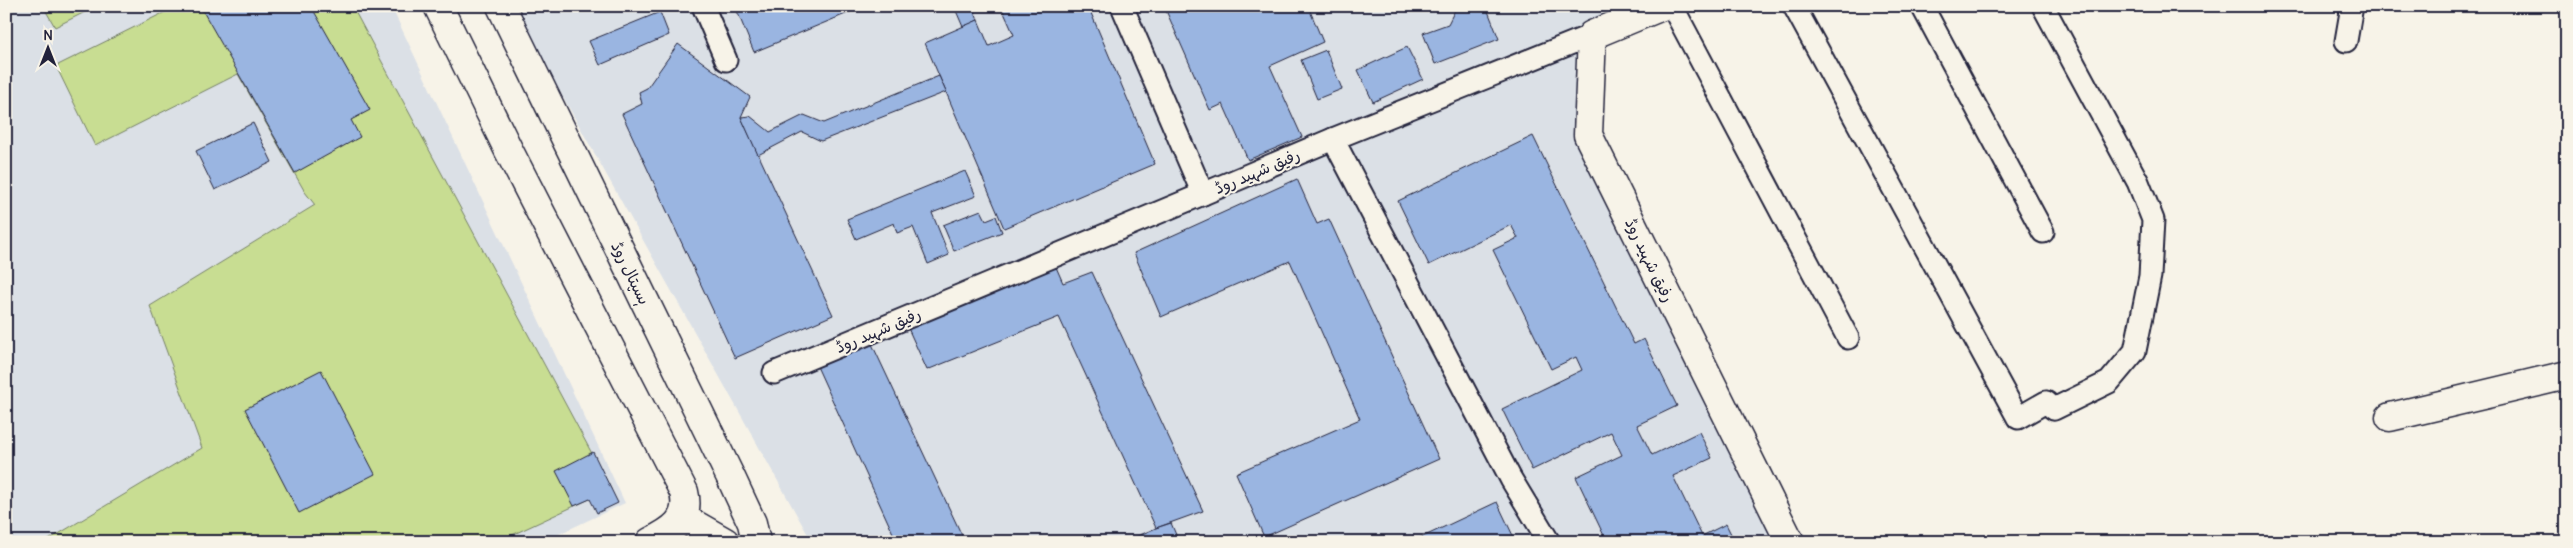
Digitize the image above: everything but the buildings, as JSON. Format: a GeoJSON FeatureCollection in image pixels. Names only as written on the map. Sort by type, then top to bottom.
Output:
{"type":"FeatureCollection","features":[{"type":"Feature","properties":{"kind":"main road"},"geometry":{"type":"LineString","coordinates":[[438,6],[509,151],[679,479],[686,501],[683,518],[676,527],[650,542]]}},
{"type":"Feature","properties":{"kind":"main road","name":"ہسپتال روڈ"},"geometry":{"type":"LineString","coordinates":[[501,6],[752,522],[756,542]]}},
{"type":"Feature","properties":{"kind":"main road"},"geometry":{"type":"LineString","coordinates":[[1592,36],[1662,6]]}},
{"type":"Feature","properties":{"kind":"main road","name":"رفیق شہید روڈ"},"geometry":{"type":"LineString","coordinates":[[1592,36],[1588,135],[1790,542]]}},
{"type":"Feature","properties":{"kind":"main road"},"geometry":{"type":"LineString","coordinates":[[2390,417],[2567,375]]}},
{"type":"Feature","properties":{"kind":"main road"},"geometry":{"type":"LineString","coordinates":[[683,518],[725,542]]}},
{"type":"Feature","properties":{"kind":"lane"},"geometry":{"type":"LineString","coordinates":[[703,6],[726,60]]}},
{"type":"Feature","properties":{"kind":"lane","name":"رفیق شہید روڈ"},"geometry":{"type":"LineString","coordinates":[[1122,6],[1203,194]]}},
{"type":"Feature","properties":{"kind":"lane"},"geometry":{"type":"LineString","coordinates":[[1672,6],[1848,338]]}},
{"type":"Feature","properties":{"kind":"lane"},"geometry":{"type":"LineString","coordinates":[[1794,6],[2018,418],[2046,402],[2054,409],[2109,382],[2135,351],[2150,276],[2152,220],[2138,182],[2043,6]]}},
{"type":"Feature","properties":{"kind":"lane"},"geometry":{"type":"LineString","coordinates":[[1922,6],[2044,232]]}},
{"type":"Feature","properties":{"kind":"lane"},"geometry":{"type":"LineString","coordinates":[[2346,41],[2352,6]]}},
{"type":"Feature","properties":{"kind":"lane","name":"رفیق شہید روڈ"},"geometry":{"type":"LineString","coordinates":[[774,373],[1333,139],[1592,36]]}},
{"type":"Feature","properties":{"kind":"lane"},"geometry":{"type":"LineString","coordinates":[[1333,139],[1511,478],[1549,542]]}},
{"type":"Feature","properties":{"kind":"shaded area"},"geometry":{"type":"Polygon","coordinates":[[[6,6],[391,6],[625,503],[542,542],[6,542],[6,6]]]}},
{"type":"Feature","properties":{"kind":"shaded area"},"geometry":{"type":"Polygon","coordinates":[[[512,6],[1662,6],[1592,36],[1588,135],[1784,542],[812,542],[512,6]]]}},
{"type":"Feature","properties":{"kind":"green space"},"geometry":{"type":"Polygon","coordinates":[[[43,6],[97,6],[55,27],[43,6]]]}},
{"type":"Feature","properties":{"kind":"green space"},"geometry":{"type":"Polygon","coordinates":[[[162,6],[352,6],[611,489],[497,542],[45,542],[202,448],[150,306],[315,205],[305,192],[238,74],[95,146],[56,66],[165,12],[162,6]]]}}]}
